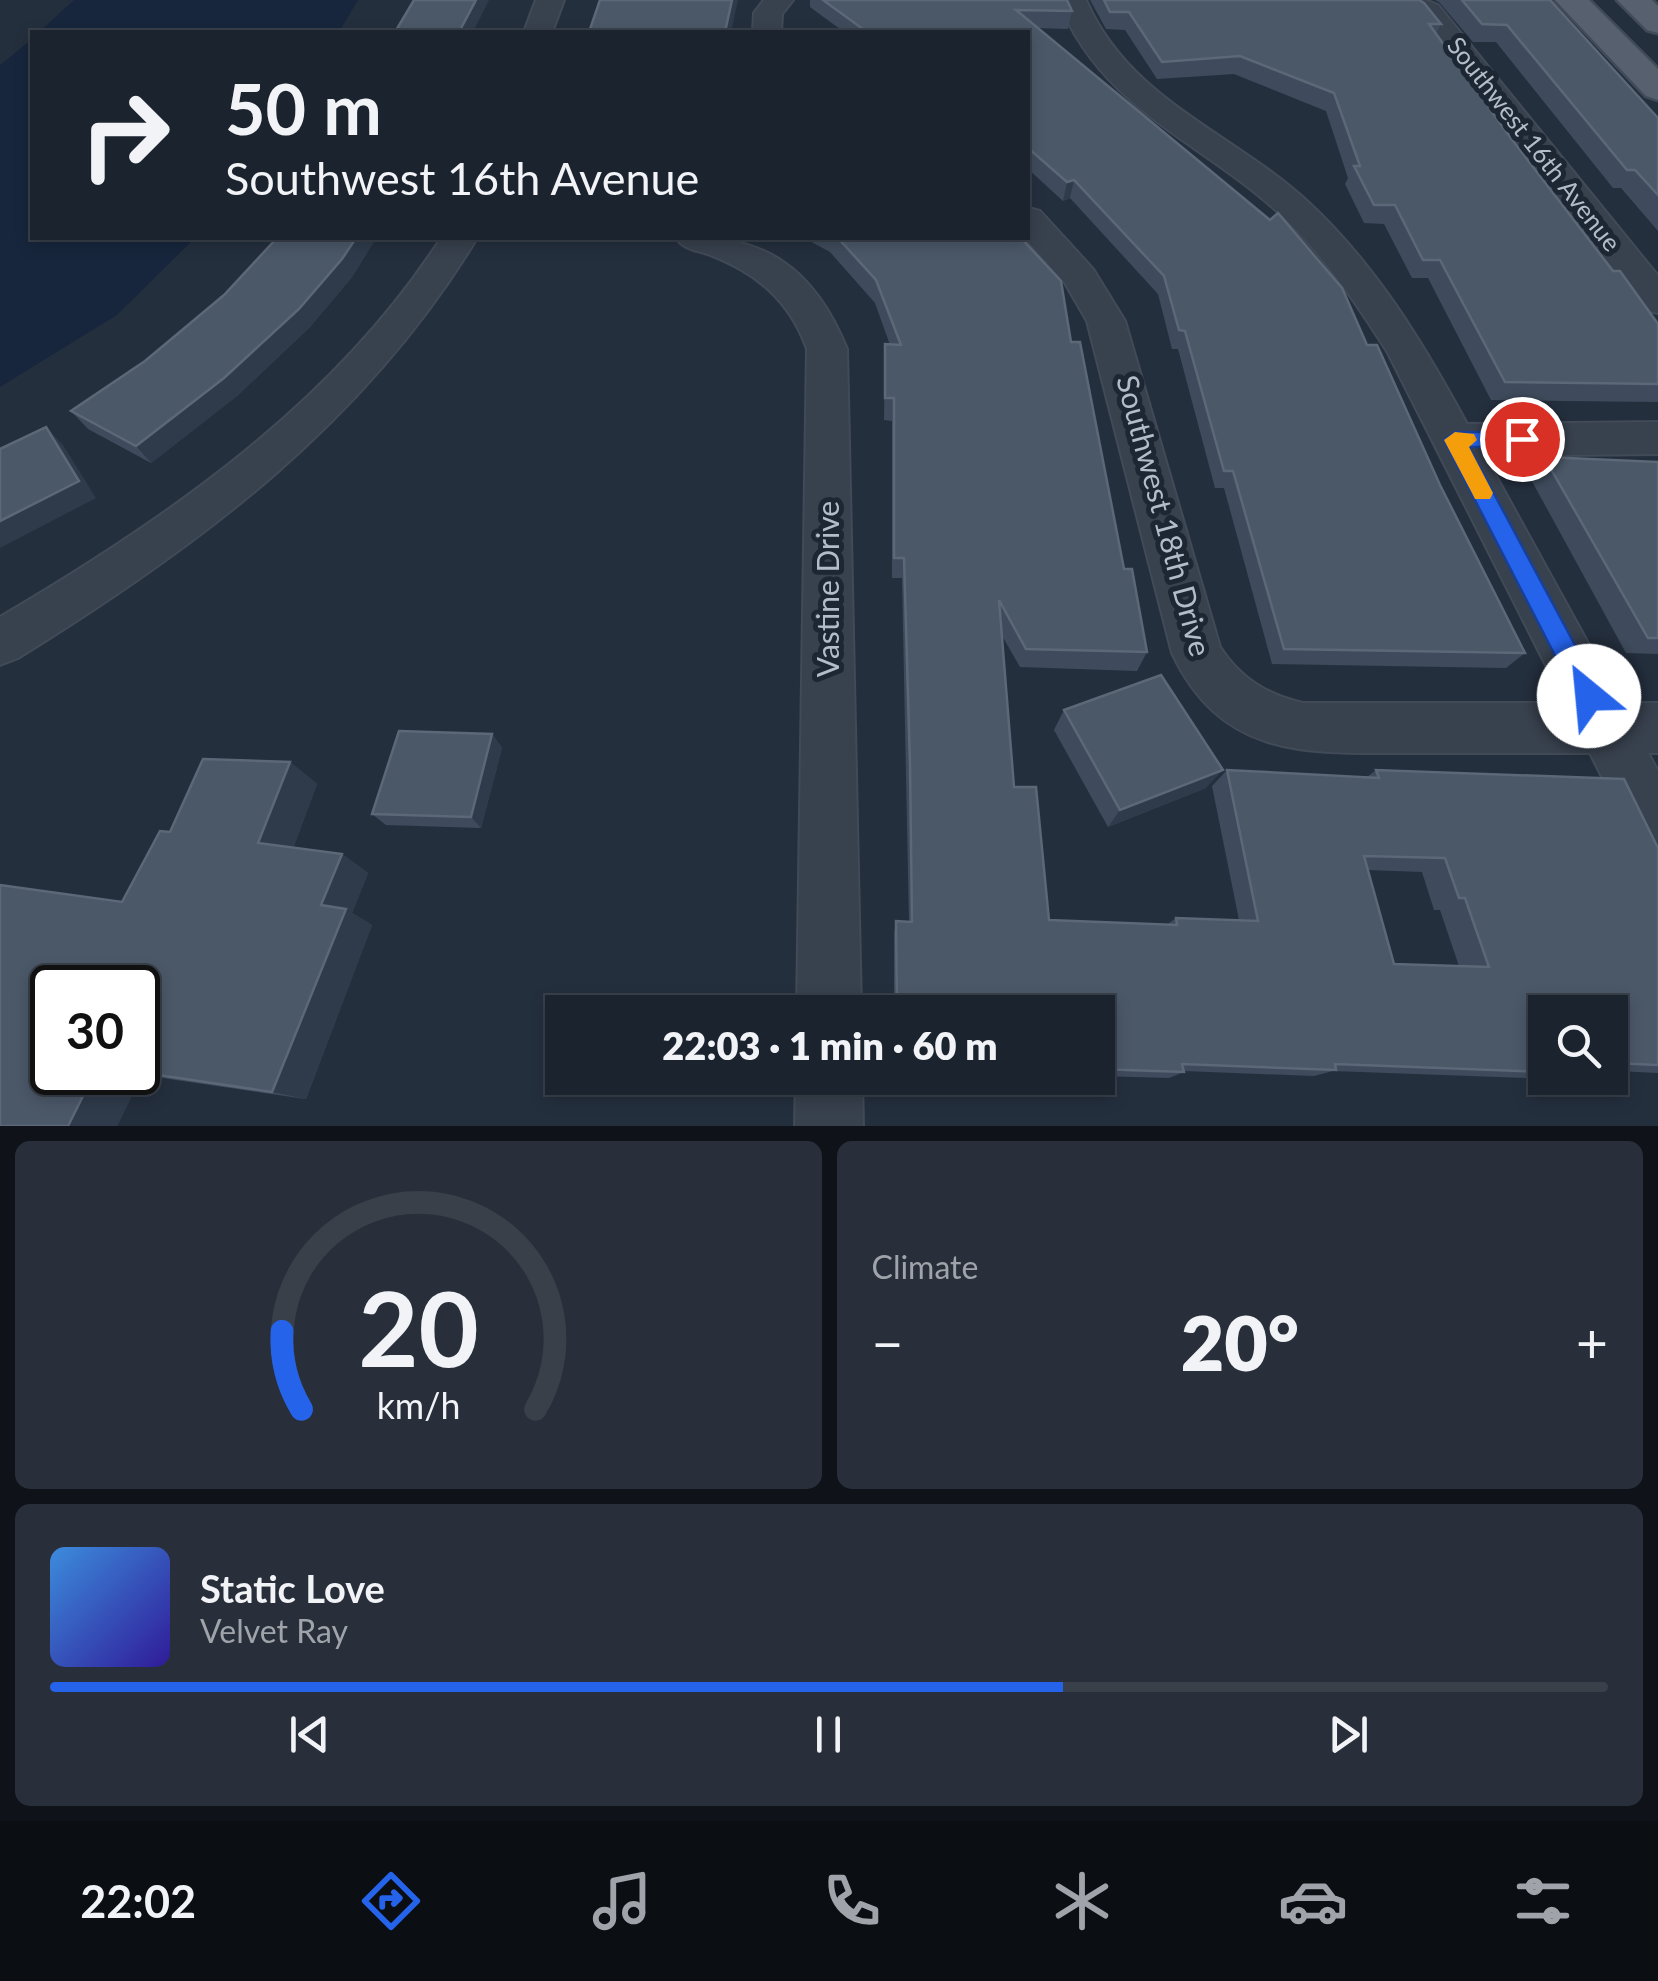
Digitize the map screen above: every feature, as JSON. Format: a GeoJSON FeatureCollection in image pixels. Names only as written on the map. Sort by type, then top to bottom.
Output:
{"type":"FeatureCollection","features":[{"type":"Feature","properties":{"kind":"main road"},"geometry":{"type":"LineString","coordinates":[[1571,0],[1658,89]]}},
{"type":"Feature","properties":{"kind":"main road"},"geometry":{"type":"LineString","coordinates":[[1633,0],[1658,24]]}},
{"type":"Feature","properties":{"kind":"street"},"geometry":{"type":"LineString","coordinates":[[539,30],[550,0]]}},
{"type":"Feature","properties":{"kind":"street"},"geometry":{"type":"LineString","coordinates":[[767,30],[768,13],[779,0]]}},
{"type":"Feature","properties":{"kind":"street"},"geometry":{"type":"LineString","coordinates":[[1072,0],[1085,37],[1122,81],[1243,165],[1340,256],[1408,350],[1658,828]]}},
{"type":"Feature","properties":{"kind":"street","name":"Southwest 16th Avenue"},"geometry":{"type":"LineString","coordinates":[[1400,0],[1428,10],[1658,301]]}},
{"type":"Feature","properties":{"kind":"street","name":"Southwest 18th Drive"},"geometry":{"type":"LineString","coordinates":[[1030,221],[1080,277],[1113,338],[1198,653],[1211,681],[1267,721],[1303,728],[1658,728]]}},
{"type":"Feature","properties":{"kind":"street"},"geometry":{"type":"LineString","coordinates":[[0,644],[142,552],[239,479],[319,410],[414,305],[458,240]]}},
{"type":"Feature","properties":{"kind":"street","name":"Vastine Drive"},"geometry":{"type":"LineString","coordinates":[[700,240],[738,252],[775,272],[814,314],[827,348],[829,995]]}},
{"type":"Feature","properties":{"kind":"street"},"geometry":{"type":"LineString","coordinates":[[1455,440],[1658,438]]}},
{"type":"Feature","properties":{"kind":"street"},"geometry":{"type":"LineString","coordinates":[[830,1095],[830,1126]]}},
{"type":"Feature","properties":{"kind":"water"},"geometry":{"type":"Polygon","coordinates":[[[74,0],[358,0],[340,30],[41,30],[74,0]]]}},
{"type":"Feature","properties":{"kind":"water"},"geometry":{"type":"Polygon","coordinates":[[[30,41],[30,240],[193,240],[117,315],[0,387],[0,65],[30,41]]]}},
{"type":"Feature","properties":{"kind":"building"},"geometry":{"type":"Polygon","coordinates":[[[414,0],[476,0],[460,30],[396,30],[414,0]]]}},
{"type":"Feature","properties":{"kind":"building"},"geometry":{"type":"Polygon","coordinates":[[[600,0],[732,0],[725,30],[590,30],[600,0]]]}},
{"type":"Feature","properties":{"kind":"building"},"geometry":{"type":"Polygon","coordinates":[[[823,0],[1067,0],[1072,11],[1016,10],[1270,220],[1278,213],[1342,288],[1367,345],[1377,345],[1440,485],[1525,653],[1284,649],[1233,471],[1224,471],[1185,331],[1179,330],[1164,276],[1074,180],[1067,182],[1030,150],[1030,30],[864,30],[823,0]]]}},
{"type":"Feature","properties":{"kind":"building"},"geometry":{"type":"Polygon","coordinates":[[[1104,0],[1424,3],[1441,24],[1429,24],[1510,137],[1613,271],[1620,271],[1658,324],[1658,384],[1505,382],[1440,260],[1423,260],[1395,205],[1374,205],[1354,166],[1360,166],[1334,93],[1240,56],[1162,62],[1129,12],[1110,12],[1104,0]]]}},
{"type":"Feature","properties":{"kind":"building"},"geometry":{"type":"Polygon","coordinates":[[[1462,0],[1550,0],[1658,118],[1658,195],[1635,170],[1627,170],[1507,25],[1482,24],[1462,0]]]}},
{"type":"Feature","properties":{"kind":"building"},"geometry":{"type":"Polygon","coordinates":[[[275,240],[355,240],[299,309],[224,378],[136,446],[71,411],[145,361],[224,295],[275,240]]]}},
{"type":"Feature","properties":{"kind":"building"},"geometry":{"type":"Polygon","coordinates":[[[840,240],[1023,240],[1061,281],[1071,342],[1080,342],[1124,569],[1132,569],[1147,652],[1026,649],[999,600],[1014,787],[1036,787],[1049,920],[1177,925],[1176,918],[1258,921],[1227,770],[1379,778],[1376,770],[1624,779],[1658,848],[1658,1065],[1628,1064],[1628,995],[1528,995],[1528,1071],[1335,1064],[1336,1070],[1182,1064],[1184,1072],[1115,1070],[1115,995],[897,995],[896,921],[912,922],[910,764],[904,558],[894,558],[894,398],[885,398],[885,344],[901,345],[876,280],[840,240]],[[1364,856],[1394,964],[1489,967],[1465,898],[1459,898],[1445,858],[1364,856]]]}},
{"type":"Feature","properties":{"kind":"building"},"geometry":{"type":"Polygon","coordinates":[[[46,427],[79,481],[0,521],[0,449],[46,427]]]}},
{"type":"Feature","properties":{"kind":"building"},"geometry":{"type":"Polygon","coordinates":[[[1544,457],[1658,462],[1658,638],[1648,638],[1544,457]]]}},
{"type":"Feature","properties":{"kind":"building"},"geometry":{"type":"Polygon","coordinates":[[[1161,675],[1223,770],[1120,810],[1064,710],[1161,675]]]}},
{"type":"Feature","properties":{"kind":"building"},"geometry":{"type":"Polygon","coordinates":[[[399,731],[492,734],[471,817],[372,814],[399,731]]]}},
{"type":"Feature","properties":{"kind":"building"},"geometry":{"type":"Polygon","coordinates":[[[203,759],[290,762],[258,843],[342,854],[321,905],[346,909],[272,1092],[160,1075],[160,965],[30,965],[30,1095],[84,1095],[68,1126],[0,1126],[0,885],[122,902],[160,831],[170,832],[203,759]]]}},
{"type":"Feature","properties":{"kind":"slow traffic"},"geometry":{"type":"LineString","coordinates":[[1466,440],[1455,440],[1482,493]]}},
{"type":"Feature","properties":{"kind":"route"},"geometry":{"type":"LineString","coordinates":[[1522,439],[1455,440],[1589,696]]}}]}
